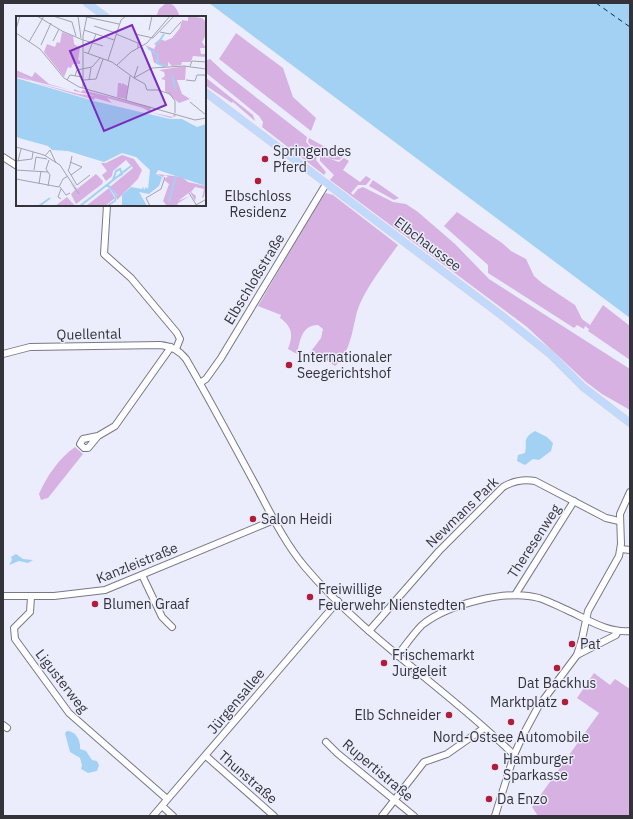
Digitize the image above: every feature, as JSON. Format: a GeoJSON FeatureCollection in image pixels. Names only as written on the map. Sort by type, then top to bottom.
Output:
{"type":"FeatureCollection","features":[{"type":"Feature","properties":{"kind":"main road"},"geometry":{"type":"LineString","coordinates":[[87,3],[105,16]]}},
{"type":"Feature","properties":{"kind":"main road","name":"Elbchaussee"},"geometry":{"type":"LineString","coordinates":[[206,93],[517,328],[550,354],[583,387],[630,423]]}},
{"type":"Feature","properties":{"kind":"street"},"geometry":{"type":"LineString","coordinates":[[3,157],[16,165]]}},
{"type":"Feature","properties":{"kind":"street","name":"Elbschloßstraße"},"geometry":{"type":"LineString","coordinates":[[200,383],[206,379],[221,358],[326,184]]}},
{"type":"Feature","properties":{"kind":"street"},"geometry":{"type":"LineString","coordinates":[[98,436],[115,426],[180,339],[177,333],[130,278],[104,254],[107,206]]}},
{"type":"Feature","properties":{"kind":"street","name":"Quellental"},"geometry":{"type":"LineString","coordinates":[[3,354],[22,348],[39,346],[160,345],[174,348]]}},
{"type":"Feature","properties":{"kind":"street"},"geometry":{"type":"LineString","coordinates":[[174,348],[186,359],[274,520],[300,561],[338,602],[397,656],[484,728],[514,755]]}},
{"type":"Feature","properties":{"kind":"street","name":"Newmans Park"},"geometry":{"type":"LineString","coordinates":[[370,631],[448,540],[507,485],[520,481],[535,481],[606,518],[619,521]]}},
{"type":"Feature","properties":{"kind":"street"},"geometry":{"type":"LineString","coordinates":[[495,816],[514,755],[538,707],[577,654],[582,639],[586,618],[617,561],[621,549],[619,521],[621,508],[630,492]]}},
{"type":"Feature","properties":{"kind":"street","name":"Theresenweg"},"geometry":{"type":"LineString","coordinates":[[515,595],[574,501]]}},
{"type":"Feature","properties":{"kind":"street","name":"Kanzleistraße"},"geometry":{"type":"LineString","coordinates":[[3,596],[31,597],[95,593],[274,520]]}},
{"type":"Feature","properties":{"kind":"street"},"geometry":{"type":"LineString","coordinates":[[621,549],[630,550]]}},
{"type":"Feature","properties":{"kind":"street"},"geometry":{"type":"LineString","coordinates":[[142,575],[159,611],[172,627]]}},
{"type":"Feature","properties":{"kind":"street"},"geometry":{"type":"LineString","coordinates":[[397,656],[419,629],[432,619],[466,604],[495,596],[515,595],[539,598],[586,618],[593,623],[618,631],[630,631]]}},
{"type":"Feature","properties":{"kind":"street","name":"Ligusterweg"},"geometry":{"type":"LineString","coordinates":[[31,597],[30,612],[14,628],[15,639],[69,713],[167,799]]}},
{"type":"Feature","properties":{"kind":"street","name":"Jürgensallee"},"geometry":{"type":"LineString","coordinates":[[153,816],[338,602]]}},
{"type":"Feature","properties":{"kind":"street"},"geometry":{"type":"LineString","coordinates":[[577,654],[616,635],[618,631]]}},
{"type":"Feature","properties":{"kind":"street"},"geometry":{"type":"LineString","coordinates":[[382,816],[424,762],[429,759],[444,756],[484,728]]}},
{"type":"Feature","properties":{"kind":"street","name":"Rupertistraße"},"geometry":{"type":"LineString","coordinates":[[326,742],[337,753],[414,816]]}},
{"type":"Feature","properties":{"kind":"street","name":"Thunstraße"},"geometry":{"type":"LineString","coordinates":[[206,756],[274,816]]}},
{"type":"Feature","properties":{"kind":"street"},"geometry":{"type":"LineString","coordinates":[[162,806],[173,816]]}},
{"type":"Feature","properties":{"kind":"shaded area"},"geometry":{"type":"Polygon","coordinates":[[[166,3],[172,4],[177,9],[180,16],[156,16],[159,9],[166,3]]]}},
{"type":"Feature","properties":{"kind":"shaded area"},"geometry":{"type":"Polygon","coordinates":[[[236,33],[283,68],[293,97],[316,118],[311,131],[219,59],[236,33]]]}},
{"type":"Feature","properties":{"kind":"shaded area"},"geometry":{"type":"Polygon","coordinates":[[[210,59],[225,73],[307,137],[306,142],[318,154],[316,160],[326,172],[324,175],[262,127],[263,122],[259,116],[206,73],[206,61],[210,59]]]}},
{"type":"Feature","properties":{"kind":"shaded area"},"geometry":{"type":"Polygon","coordinates":[[[206,78],[253,115],[255,121],[233,102],[232,103],[206,86],[206,78]]]}},
{"type":"Feature","properties":{"kind":"shaded area"},"geometry":{"type":"Polygon","coordinates":[[[309,138],[343,157],[339,160],[331,159],[323,155],[324,153],[318,149],[317,151],[308,142],[309,138]]]}},
{"type":"Feature","properties":{"kind":"shaded area"},"geometry":{"type":"Polygon","coordinates":[[[320,155],[339,162],[344,158],[349,161],[343,170],[360,182],[366,176],[371,179],[366,185],[358,185],[351,193],[353,195],[358,189],[363,187],[393,202],[406,204],[418,212],[455,244],[489,279],[630,369],[630,410],[602,394],[586,382],[527,327],[330,180],[334,175],[320,161],[320,155]]]}},
{"type":"Feature","properties":{"kind":"shaded area"},"geometry":{"type":"Polygon","coordinates":[[[373,180],[399,198],[394,200],[369,186],[373,180]]]}},
{"type":"Feature","properties":{"kind":"shaded area"},"geometry":{"type":"Polygon","coordinates":[[[326,193],[333,195],[398,245],[374,279],[363,298],[356,316],[347,350],[335,366],[318,354],[309,354],[321,338],[323,329],[318,325],[308,328],[302,335],[297,354],[288,349],[291,340],[291,332],[290,328],[280,318],[281,315],[258,306],[322,196],[326,193]]]}},
{"type":"Feature","properties":{"kind":"shaded area"},"geometry":{"type":"Polygon","coordinates":[[[457,212],[502,243],[511,251],[526,259],[534,276],[575,305],[582,319],[590,325],[603,305],[630,326],[630,360],[588,331],[589,329],[585,326],[584,329],[577,325],[574,328],[488,273],[488,265],[444,226],[457,212]]]}},
{"type":"Feature","properties":{"kind":"shaded area"},"geometry":{"type":"Polygon","coordinates":[[[75,447],[83,454],[48,498],[41,500],[39,494],[45,481],[64,456],[75,447]]]}},
{"type":"Feature","properties":{"kind":"shaded area"},"geometry":{"type":"Polygon","coordinates":[[[594,673],[610,685],[615,679],[630,689],[630,816],[538,816],[532,807],[599,713],[577,698],[594,673]]]}},
{"type":"Feature","properties":{"kind":"water"},"geometry":{"type":"Polygon","coordinates":[[[209,3],[630,3],[630,318],[209,3]]]}},
{"type":"Feature","properties":{"kind":"water"},"geometry":{"type":"Polygon","coordinates":[[[535,431],[547,437],[553,443],[551,451],[539,460],[533,459],[525,465],[517,461],[518,455],[525,453],[526,439],[535,431]]]}},
{"type":"Feature","properties":{"kind":"water"},"geometry":{"type":"Polygon","coordinates":[[[16,554],[23,559],[33,560],[28,563],[19,561],[9,565],[12,560],[11,557],[16,554]]]}},
{"type":"Feature","properties":{"kind":"water"},"geometry":{"type":"Polygon","coordinates":[[[70,731],[77,737],[80,743],[80,749],[86,751],[92,760],[97,761],[99,765],[97,771],[88,773],[81,769],[82,765],[80,758],[70,752],[65,733],[70,731]]]}},
{"type":"Feature","properties":{"kind":"ferry route"},"geometry":{"type":"LineString","coordinates":[[596,3],[630,27]]}},
{"type":"Feature","properties":{"kind":"place","name":"Springendes Pferd"},"geometry":{"type":"Point","coordinates":[265,159]}},
{"type":"Feature","properties":{"kind":"place","name":"Elbschloss Residenz"},"geometry":{"type":"Point","coordinates":[258,181]}},
{"type":"Feature","properties":{"kind":"place","name":"Internationaler Seegerichtshof"},"geometry":{"type":"Point","coordinates":[289,365]}},
{"type":"Feature","properties":{"kind":"place","name":"Salon Heidi"},"geometry":{"type":"Point","coordinates":[253,519]}},
{"type":"Feature","properties":{"kind":"place","name":"Freiwillige Feuerwehr Nienstedten"},"geometry":{"type":"Point","coordinates":[310,597]}},
{"type":"Feature","properties":{"kind":"place","name":"Blumen Graaf"},"geometry":{"type":"Point","coordinates":[95,604]}},
{"type":"Feature","properties":{"kind":"place","name":"Pat"},"geometry":{"type":"Point","coordinates":[572,644]}},
{"type":"Feature","properties":{"kind":"place","name":"Frischemarkt Jurgeleit"},"geometry":{"type":"Point","coordinates":[384,663]}},
{"type":"Feature","properties":{"kind":"place","name":"Dat Backhus"},"geometry":{"type":"Point","coordinates":[557,668]}},
{"type":"Feature","properties":{"kind":"place","name":"Marktplatz"},"geometry":{"type":"Point","coordinates":[565,702]}},
{"type":"Feature","properties":{"kind":"place","name":"Elb Schneider"},"geometry":{"type":"Point","coordinates":[449,715]}},
{"type":"Feature","properties":{"kind":"place","name":"Nord-Ostsee Automobile"},"geometry":{"type":"Point","coordinates":[511,722]}},
{"type":"Feature","properties":{"kind":"place","name":"Hamburger Sparkasse"},"geometry":{"type":"Point","coordinates":[495,767]}},
{"type":"Feature","properties":{"kind":"place","name":"Da Enzo"},"geometry":{"type":"Point","coordinates":[489,799]}}]}
